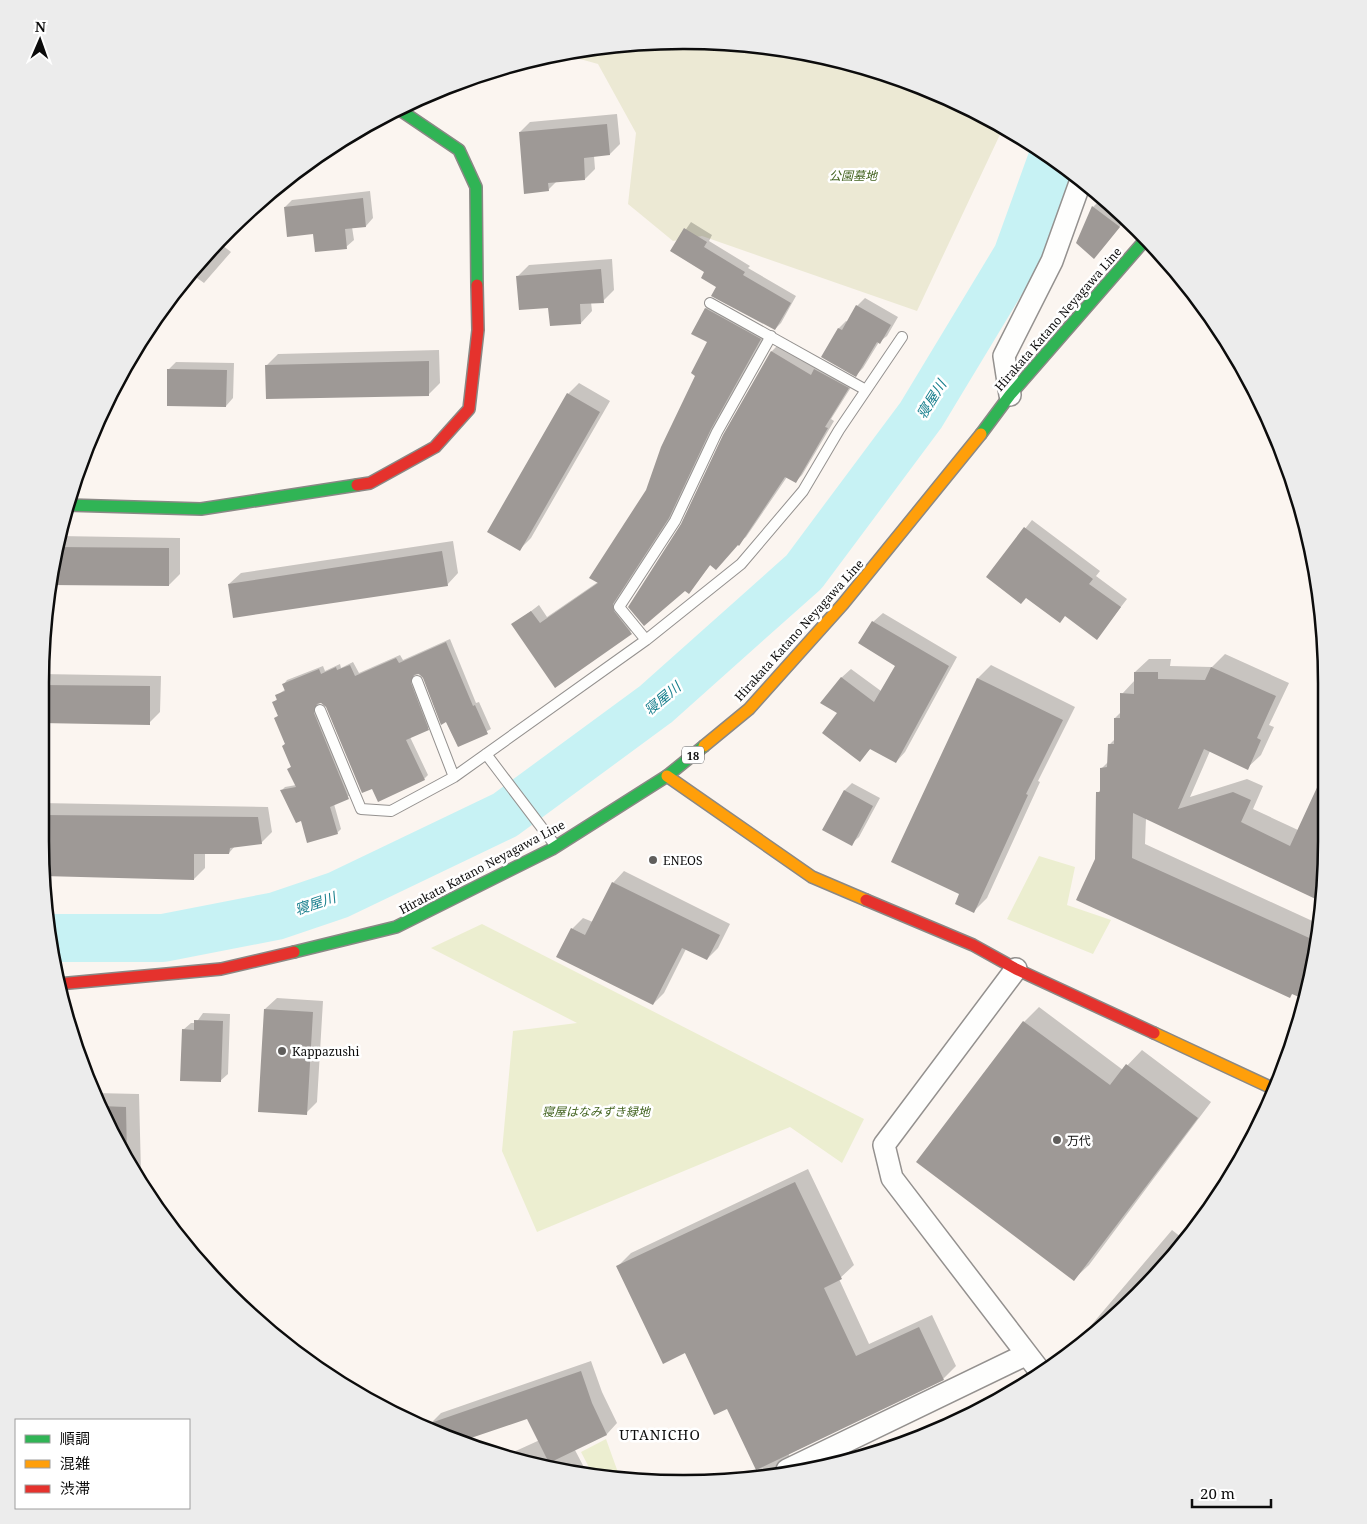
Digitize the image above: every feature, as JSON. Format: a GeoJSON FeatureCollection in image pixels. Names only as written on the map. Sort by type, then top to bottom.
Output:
{"type":"FeatureCollection","features":[{"type":"Feature","properties":{"kind":"street"},"geometry":{"type":"LineString","coordinates":[[74,505],[201,509],[370,483],[435,446],[469,409],[478,330],[476,188],[459,150],[405,113]]}},
{"type":"Feature","properties":{"kind":"street"},"geometry":{"type":"LineString","coordinates":[[1010,395],[1004,356],[1052,261],[1079,187]]}},
{"type":"Feature","properties":{"kind":"street","name":"Hirakata Katano Neyagawa Line"},"geometry":{"type":"LineString","coordinates":[[65,983],[221,969],[396,927],[556,846],[667,776],[749,709],[843,604],[952,472],[1010,395],[1141,244]]}},
{"type":"Feature","properties":{"kind":"street"},"geometry":{"type":"LineString","coordinates":[[667,776],[812,878],[973,945],[1016,969],[1268,1086]]}},
{"type":"Feature","properties":{"kind":"street"},"geometry":{"type":"LineString","coordinates":[[800,1464],[1032,1362],[892,1178],[884,1145],[1016,969]]}},
{"type":"Feature","properties":{"kind":"lane"},"geometry":{"type":"LineString","coordinates":[[710,303],[866,390]]}},
{"type":"Feature","properties":{"kind":"lane"},"geometry":{"type":"LineString","coordinates":[[646,640],[619,607],[675,521],[717,432],[771,336]]}},
{"type":"Feature","properties":{"kind":"lane"},"geometry":{"type":"LineString","coordinates":[[320,710],[362,809],[391,811],[454,777],[646,640],[741,564],[803,491],[839,430],[902,337]]}},
{"type":"Feature","properties":{"kind":"lane"},"geometry":{"type":"LineString","coordinates":[[417,681],[454,777]]}},
{"type":"Feature","properties":{"kind":"lane"},"geometry":{"type":"LineString","coordinates":[[486,754],[556,846]]}},
{"type":"Feature","properties":{"kind":"green space","name":"公園墓地"},"geometry":{"type":"Polygon","coordinates":[[[684,49],[766,54],[807,61],[848,70],[888,82],[964,114],[1000,134],[917,311],[702,236],[673,241],[628,204],[636,133],[598,64],[577,58],[642,50],[684,49]]]}},
{"type":"Feature","properties":{"kind":"green space"},"geometry":{"type":"Polygon","coordinates":[[[1039,856],[1075,867],[1067,905],[1111,920],[1093,954],[1007,919],[1039,856]]]}},
{"type":"Feature","properties":{"kind":"green space","name":"寝屋はなみずき緑地"},"geometry":{"type":"Polygon","coordinates":[[[482,924],[864,1119],[842,1163],[790,1127],[537,1232],[502,1151],[513,1031],[577,1023],[431,948],[482,924]]]}},
{"type":"Feature","properties":{"kind":"green space"},"geometry":{"type":"Polygon","coordinates":[[[606,1439],[618,1472],[589,1468],[581,1452],[606,1439]]]}},
{"type":"Feature","properties":{"kind":"building"},"geometry":{"type":"Polygon","coordinates":[[[607,124],[610,155],[584,158],[585,180],[548,183],[549,191],[524,194],[519,132],[607,124]]]}},
{"type":"Feature","properties":{"kind":"building"},"geometry":{"type":"Polygon","coordinates":[[[363,198],[366,227],[345,229],[347,249],[315,252],[313,234],[287,237],[284,207],[363,198]]]}},
{"type":"Feature","properties":{"kind":"building"},"geometry":{"type":"Polygon","coordinates":[[[1092,206],[1120,227],[1094,259],[1076,243],[1092,206]]]}},
{"type":"Feature","properties":{"kind":"building"},"geometry":{"type":"Polygon","coordinates":[[[684,228],[707,242],[704,247],[745,272],[743,275],[791,303],[775,330],[711,296],[716,287],[701,278],[704,272],[670,251],[684,228]]]}},
{"type":"Feature","properties":{"kind":"building"},"geometry":{"type":"Polygon","coordinates":[[[601,269],[604,303],[580,304],[581,324],[550,326],[548,308],[519,310],[516,276],[601,269]]]}},
{"type":"Feature","properties":{"kind":"building"},"geometry":{"type":"Polygon","coordinates":[[[856,305],[891,325],[880,344],[877,342],[856,377],[821,357],[838,328],[842,330],[856,305]]]}},
{"type":"Feature","properties":{"kind":"building"},"geometry":{"type":"Polygon","coordinates":[[[705,308],[761,339],[711,429],[669,518],[613,604],[614,611],[632,634],[555,688],[511,624],[531,611],[540,623],[598,583],[589,578],[646,490],[661,447],[695,376],[691,373],[707,342],[691,334],[705,308]]]}},
{"type":"Feature","properties":{"kind":"building"},"geometry":{"type":"Polygon","coordinates":[[[771,351],[811,375],[814,369],[849,388],[825,427],[828,428],[796,483],[785,477],[739,546],[716,570],[710,565],[689,594],[685,591],[644,626],[628,607],[681,524],[723,435],[771,351]]]}},
{"type":"Feature","properties":{"kind":"building"},"geometry":{"type":"Polygon","coordinates":[[[429,361],[429,396],[266,399],[265,365],[429,361]]]}},
{"type":"Feature","properties":{"kind":"building"},"geometry":{"type":"Polygon","coordinates":[[[167,369],[227,370],[226,407],[167,406],[167,369]]]}},
{"type":"Feature","properties":{"kind":"building"},"geometry":{"type":"Polygon","coordinates":[[[567,393],[600,412],[520,551],[487,532],[567,393]]]}},
{"type":"Feature","properties":{"kind":"building"},"geometry":{"type":"Polygon","coordinates":[[[1024,527],[1093,579],[1089,584],[1121,607],[1097,640],[1065,616],[1060,623],[1026,598],[1021,604],[986,577],[1024,527]]]}},
{"type":"Feature","properties":{"kind":"building"},"geometry":{"type":"Polygon","coordinates":[[[64,547],[169,548],[169,586],[57,585],[64,547]]]}},
{"type":"Feature","properties":{"kind":"building"},"geometry":{"type":"Polygon","coordinates":[[[442,551],[448,586],[233,618],[228,584],[442,551]]]}},
{"type":"Feature","properties":{"kind":"building"},"geometry":{"type":"Polygon","coordinates":[[[872,621],[949,666],[896,763],[870,749],[860,762],[822,733],[837,713],[820,703],[841,677],[874,702],[895,666],[858,643],[872,621]]]}},
{"type":"Feature","properties":{"kind":"building"},"geometry":{"type":"Polygon","coordinates":[[[446,642],[473,706],[475,705],[488,734],[458,747],[446,722],[441,725],[423,678],[419,674],[414,675],[411,683],[429,730],[406,740],[425,780],[378,802],[372,789],[362,793],[326,707],[321,703],[317,704],[314,713],[349,799],[330,807],[338,834],[307,843],[301,821],[296,823],[280,790],[296,787],[287,769],[291,767],[282,746],[285,744],[274,718],[278,716],[272,702],[277,700],[275,695],[285,691],[282,684],[319,669],[321,674],[336,667],[337,670],[350,665],[355,676],[396,658],[399,663],[446,642]]]}},
{"type":"Feature","properties":{"kind":"building"},"geometry":{"type":"Polygon","coordinates":[[[1211,667],[1276,696],[1257,738],[1261,740],[1248,770],[1204,749],[1178,809],[1233,792],[1251,800],[1241,822],[1290,846],[1318,785],[1315,899],[1133,813],[1132,858],[1310,938],[1299,997],[1292,994],[1290,998],[1076,900],[1095,859],[1096,792],[1100,792],[1100,768],[1107,767],[1108,744],[1114,744],[1114,718],[1120,718],[1120,693],[1134,694],[1134,672],[1158,672],[1158,679],[1205,680],[1211,667]]]}},
{"type":"Feature","properties":{"kind":"building"},"geometry":{"type":"Polygon","coordinates":[[[977,678],[1063,720],[1026,794],[1028,795],[974,913],[955,904],[959,894],[891,862],[977,678]]]}},
{"type":"Feature","properties":{"kind":"building"},"geometry":{"type":"Polygon","coordinates":[[[49,685],[150,686],[150,725],[49,723],[49,685]]]}},
{"type":"Feature","properties":{"kind":"building"},"geometry":{"type":"Polygon","coordinates":[[[844,790],[873,806],[852,846],[822,830],[844,790]]]}},
{"type":"Feature","properties":{"kind":"building"},"geometry":{"type":"Polygon","coordinates":[[[49,815],[258,817],[262,844],[230,848],[229,854],[194,854],[194,880],[50,876],[49,815]]]}},
{"type":"Feature","properties":{"kind":"building"},"geometry":{"type":"Polygon","coordinates":[[[612,882],[720,935],[707,960],[682,948],[653,1005],[556,957],[571,928],[585,935],[612,882]]]}},
{"type":"Feature","properties":{"kind":"building"},"geometry":{"type":"Polygon","coordinates":[[[264,1009],[313,1012],[307,1115],[258,1112],[264,1009]]]}},
{"type":"Feature","properties":{"kind":"building"},"geometry":{"type":"Polygon","coordinates":[[[194,1020],[223,1021],[221,1082],[180,1081],[182,1029],[194,1030],[194,1020]]]}},
{"type":"Feature","properties":{"kind":"building","name":"万代"},"geometry":{"type":"Polygon","coordinates":[[[1023,1021],[1110,1085],[1126,1064],[1198,1118],[1074,1281],[916,1162],[1023,1021]]]}},
{"type":"Feature","properties":{"kind":"building"},"geometry":{"type":"Polygon","coordinates":[[[107,1106],[126,1107],[127,1145],[107,1106]]]}},
{"type":"Feature","properties":{"kind":"building"},"geometry":{"type":"Polygon","coordinates":[[[795,1182],[842,1279],[824,1288],[856,1356],[919,1327],[944,1380],[756,1470],[727,1409],[714,1415],[685,1353],[663,1364],[616,1266],[795,1182]]]}},
{"type":"Feature","properties":{"kind":"building"},"geometry":{"type":"Polygon","coordinates":[[[581,1371],[592,1403],[607,1435],[552,1461],[548,1460],[527,1419],[470,1438],[431,1423],[581,1371]]]}},
{"type":"Feature","properties":{"kind":"waterway","name":"寝屋川"},"geometry":{"type":"LineString","coordinates":[[57,938],[163,938],[276,916],[338,895],[505,815],[656,704],[804,572],[921,415],[1017,256],[1050,166]]}},
{"type":"Feature","properties":{"kind":"traffic: fast"},"geometry":{"type":"LineString","coordinates":[[405,113],[459,150],[476,187],[477,285]]}},
{"type":"Feature","properties":{"kind":"traffic: fast"},"geometry":{"type":"LineString","coordinates":[[981,434],[1010,395],[1141,244]]}},
{"type":"Feature","properties":{"kind":"traffic: fast"},"geometry":{"type":"LineString","coordinates":[[74,505],[201,509],[357,485]]}},
{"type":"Feature","properties":{"kind":"traffic: fast"},"geometry":{"type":"LineString","coordinates":[[294,952],[396,927],[552,849],[667,776],[704,746]]}},
{"type":"Feature","properties":{"kind":"traffic: slow"},"geometry":{"type":"LineString","coordinates":[[704,746],[749,709],[843,604],[981,434]]}},
{"type":"Feature","properties":{"kind":"traffic: slow"},"geometry":{"type":"LineString","coordinates":[[667,776],[812,877],[866,900]]}},
{"type":"Feature","properties":{"kind":"traffic: slow"},"geometry":{"type":"LineString","coordinates":[[1154,1033],[1268,1086]]}},
{"type":"Feature","properties":{"kind":"traffic: jam"},"geometry":{"type":"LineString","coordinates":[[357,485],[370,483],[435,447],[469,409],[478,330],[477,285]]}},
{"type":"Feature","properties":{"kind":"traffic: jam"},"geometry":{"type":"LineString","coordinates":[[866,900],[973,945],[1016,969],[1154,1033]]}},
{"type":"Feature","properties":{"kind":"traffic: jam"},"geometry":{"type":"LineString","coordinates":[[65,983],[221,969],[294,952]]}},
{"type":"Feature","properties":{"kind":"place","name":"ENEOS"},"geometry":{"type":"Point","coordinates":[653,860]}},
{"type":"Feature","properties":{"kind":"place","name":"Kappazushi"},"geometry":{"type":"Point","coordinates":[282,1051]}},
{"type":"Feature","properties":{"kind":"place","name":"万代"},"geometry":{"type":"Point","coordinates":[1057,1140]}},
{"type":"Feature","properties":{"kind":"district","name":"UTANICHO"},"geometry":{"type":"Point","coordinates":[660,1434]}}]}
